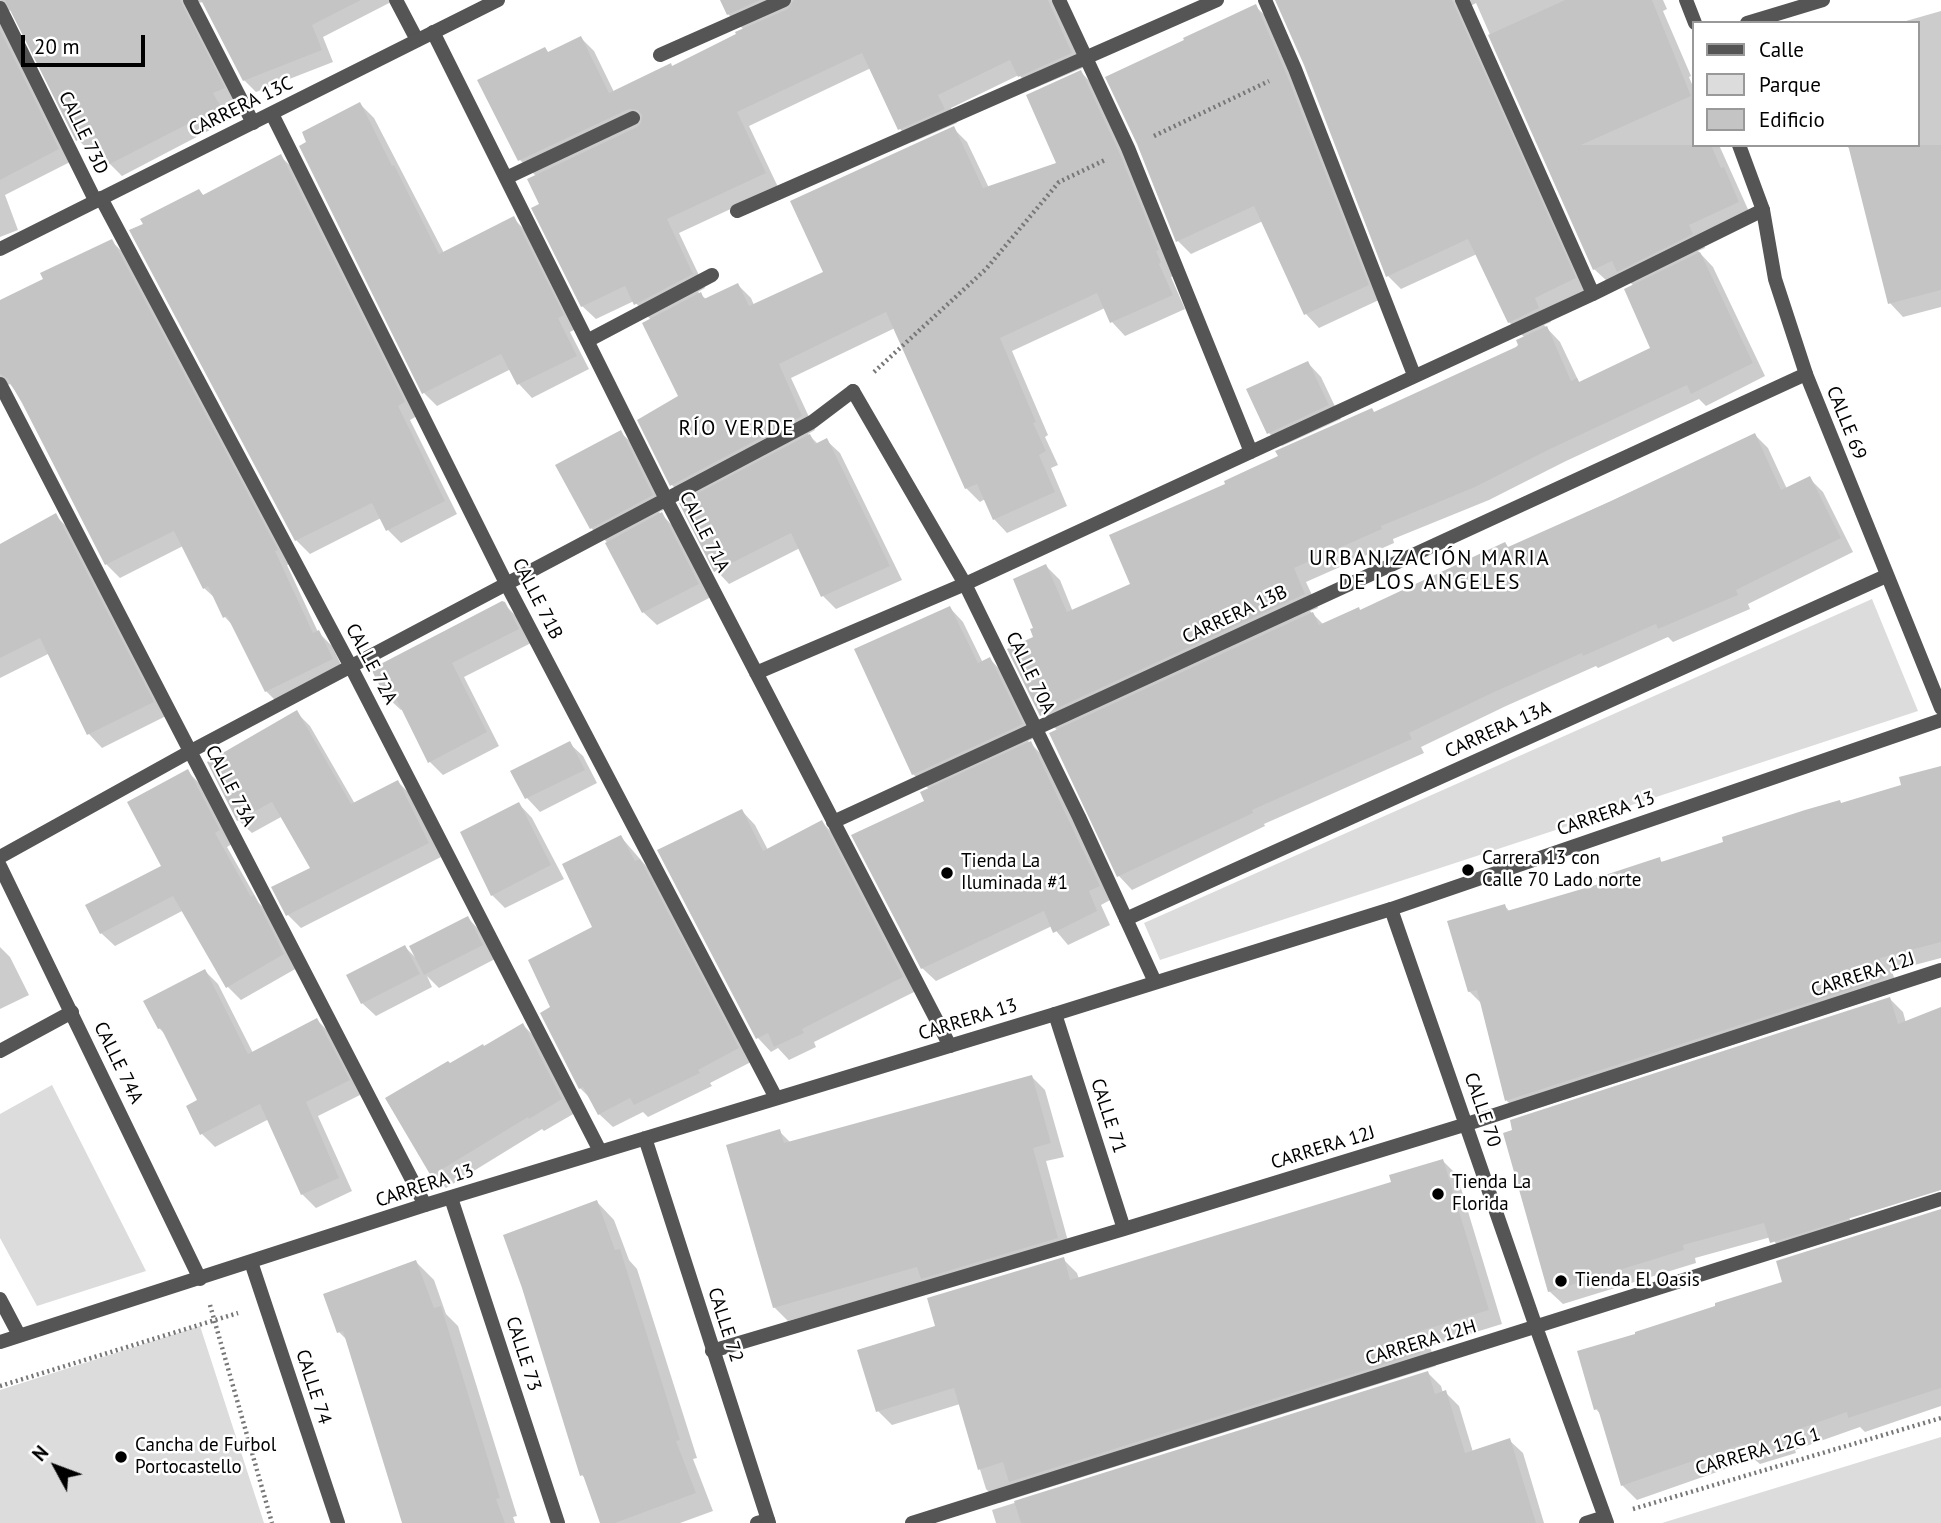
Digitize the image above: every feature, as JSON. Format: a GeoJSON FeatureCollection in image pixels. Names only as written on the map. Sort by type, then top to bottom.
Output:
{"type":"FeatureCollection","features":[{"type":"Feature","properties":{"kind":"street"},"geometry":{"type":"LineString","coordinates":[[190,0],[253,123]]}},
{"type":"Feature","properties":{"kind":"street"},"geometry":{"type":"LineString","coordinates":[[396,0],[417,40]]}},
{"type":"Feature","properties":{"kind":"street","name":"CARRERA 13C"},"geometry":{"type":"LineString","coordinates":[[0,249],[498,0]]}},
{"type":"Feature","properties":{"kind":"street"},"geometry":{"type":"LineString","coordinates":[[660,55],[783,0]]}},
{"type":"Feature","properties":{"kind":"street"},"geometry":{"type":"LineString","coordinates":[[1059,0],[1128,148],[1251,452]]}},
{"type":"Feature","properties":{"kind":"street"},"geometry":{"type":"LineString","coordinates":[[737,211],[1217,0]]}},
{"type":"Feature","properties":{"kind":"street"},"geometry":{"type":"LineString","coordinates":[[1265,0],[1295,69],[1414,375]]}},
{"type":"Feature","properties":{"kind":"street"},"geometry":{"type":"LineString","coordinates":[[1462,0],[1593,294]]}},
{"type":"Feature","properties":{"kind":"street"},"geometry":{"type":"LineString","coordinates":[[1686,0],[1694,21]]}},
{"type":"Feature","properties":{"kind":"street"},"geometry":{"type":"LineString","coordinates":[[1753,21],[1823,0]]}},
{"type":"Feature","properties":{"kind":"street","name":"CALLE 73D"},"geometry":{"type":"LineString","coordinates":[[0,8],[98,199]]}},
{"type":"Feature","properties":{"kind":"street","name":"CALLE 71A"},"geometry":{"type":"LineString","coordinates":[[433,32],[666,499],[950,1046]]}},
{"type":"Feature","properties":{"kind":"street","name":"CALLE 71B"},"geometry":{"type":"LineString","coordinates":[[272,114],[507,585],[776,1098]]}},
{"type":"Feature","properties":{"kind":"street"},"geometry":{"type":"LineString","coordinates":[[506,178],[633,118]]}},
{"type":"Feature","properties":{"kind":"street","name":"CALLE 69"},"geometry":{"type":"LineString","coordinates":[[1740,147],[1763,210],[1775,279],[1806,374],[1941,708]]}},
{"type":"Feature","properties":{"kind":"street","name":"CALLE 72A"},"geometry":{"type":"LineString","coordinates":[[98,199],[351,667],[600,1151]]}},
{"type":"Feature","properties":{"kind":"street"},"geometry":{"type":"LineString","coordinates":[[755,673],[965,583],[1251,452],[1593,294],[1763,210]]}},
{"type":"Feature","properties":{"kind":"street"},"geometry":{"type":"LineString","coordinates":[[587,341],[712,275]]}},
{"type":"Feature","properties":{"kind":"street","name":"CARRERA 13B"},"geometry":{"type":"LineString","coordinates":[[833,822],[1806,374]]}},
{"type":"Feature","properties":{"kind":"street","name":"CALLE 73A"},"geometry":{"type":"LineString","coordinates":[[0,384],[425,1205]]}},
{"type":"Feature","properties":{"kind":"street"},"geometry":{"type":"LineString","coordinates":[[0,858],[191,751],[812,422],[853,391]]}},
{"type":"Feature","properties":{"kind":"street","name":"CALLE 70A"},"geometry":{"type":"LineString","coordinates":[[853,391],[965,583],[1155,982]]}},
{"type":"Feature","properties":{"kind":"street","name":"CARRERA 13A"},"geometry":{"type":"LineString","coordinates":[[1126,919],[1886,576]]}},
{"type":"Feature","properties":{"kind":"street","name":"CARRERA 13"},"geometry":{"type":"LineString","coordinates":[[0,1342],[425,1205],[1391,909],[1941,720]]}},
{"type":"Feature","properties":{"kind":"street","name":"CALLE 74A"},"geometry":{"type":"LineString","coordinates":[[0,866],[200,1279]]}},
{"type":"Feature","properties":{"kind":"street","name":"CALLE 70"},"geometry":{"type":"LineString","coordinates":[[1391,909],[1606,1520]]}},
{"type":"Feature","properties":{"kind":"street","name":"CARRERA 12J"},"geometry":{"type":"LineString","coordinates":[[712,1351],[1467,1124],[1941,970]]}},
{"type":"Feature","properties":{"kind":"street"},"geometry":{"type":"LineString","coordinates":[[0,1051],[72,1012]]}},
{"type":"Feature","properties":{"kind":"street","name":"CALLE 71"},"geometry":{"type":"LineString","coordinates":[[1055,1014],[1124,1229]]}},
{"type":"Feature","properties":{"kind":"street","name":"CALLE 72"},"geometry":{"type":"LineString","coordinates":[[645,1138],[765,1522]]}},
{"type":"Feature","properties":{"kind":"street","name":"CALLE 73"},"geometry":{"type":"LineString","coordinates":[[451,1198],[558,1523]]}},
{"type":"Feature","properties":{"kind":"street","name":"CARRERA 12H"},"geometry":{"type":"LineString","coordinates":[[912,1523],[1941,1199]]}},
{"type":"Feature","properties":{"kind":"street","name":"CALLE 74"},"geometry":{"type":"LineString","coordinates":[[251,1262],[338,1523]]}},
{"type":"Feature","properties":{"kind":"street"},"geometry":{"type":"LineString","coordinates":[[0,1299],[19,1335]]}},
{"type":"Feature","properties":{"kind":"street"},"geometry":{"type":"LineString","coordinates":[[1586,1523],[1606,1520]]}},
{"type":"Feature","properties":{"kind":"path"},"geometry":{"type":"LineString","coordinates":[[853,391],[986,269],[1059,182],[1295,69]]}},
{"type":"Feature","properties":{"kind":"path"},"geometry":{"type":"LineString","coordinates":[[200,1279],[216,1321],[272,1523]]}},
{"type":"Feature","properties":{"kind":"path"},"geometry":{"type":"LineString","coordinates":[[0,1386],[266,1304]]}},
{"type":"Feature","properties":{"kind":"path","name":"CARRERA 12G 1"},"geometry":{"type":"LineString","coordinates":[[1606,1520],[1941,1418]]}},
{"type":"Feature","properties":{"kind":"green space"},"geometry":{"type":"Polygon","coordinates":[[[1872,599],[1918,711],[1160,960],[1144,923],[1872,599]]]}},
{"type":"Feature","properties":{"kind":"green space"},"geometry":{"type":"Polygon","coordinates":[[[52,1085],[146,1271],[37,1306],[0,1238],[0,1114],[52,1085]]]}},
{"type":"Feature","properties":{"kind":"green space","name":"Cancha de Furbol Portocastello"},"geometry":{"type":"Polygon","coordinates":[[[200,1326],[264,1523],[0,1523],[0,1390],[200,1326]]]}},
{"type":"Feature","properties":{"kind":"green space"},"geometry":{"type":"Polygon","coordinates":[[[1941,1437],[1941,1523],[1662,1523],[1941,1437]]]}},
{"type":"Feature","properties":{"kind":"building"},"geometry":{"type":"Polygon","coordinates":[[[5,0],[180,0],[225,88],[213,93],[221,107],[108,165],[93,132],[76,141],[5,0]]]}},
{"type":"Feature","properties":{"kind":"building"},"geometry":{"type":"Polygon","coordinates":[[[201,0],[361,0],[312,25],[322,50],[243,81],[201,0]]]}},
{"type":"Feature","properties":{"kind":"building"},"geometry":{"type":"Polygon","coordinates":[[[720,0],[760,0],[727,15],[720,0]]]}},
{"type":"Feature","properties":{"kind":"building"},"geometry":{"type":"Polygon","coordinates":[[[794,0],[1048,0],[1072,53],[1018,77],[1010,60],[938,95],[945,109],[898,130],[862,53],[737,112],[766,173],[667,219],[693,274],[634,305],[625,286],[581,307],[531,208],[539,204],[527,179],[637,127],[641,123],[642,115],[638,110],[629,109],[518,161],[477,80],[545,47],[548,52],[581,36],[609,93],[671,63],[672,66],[736,34],[735,32],[788,9],[794,0]]]}},
{"type":"Feature","properties":{"kind":"building"},"geometry":{"type":"Polygon","coordinates":[[[1275,0],[1452,0],[1576,278],[1535,298],[1539,308],[1508,323],[1468,239],[1386,277],[1304,65],[1275,0]]]}},
{"type":"Feature","properties":{"kind":"building"},"geometry":{"type":"Polygon","coordinates":[[[1565,0],[1652,0],[1691,96],[1581,145],[1712,147],[1739,202],[1689,225],[1693,234],[1617,272],[1612,261],[1593,270],[1488,35],[1565,0]]]}},
{"type":"Feature","properties":{"kind":"building"},"geometry":{"type":"Polygon","coordinates":[[[1256,4],[1369,285],[1304,315],[1254,206],[1176,242],[1137,144],[1105,77],[1256,4]]]}},
{"type":"Feature","properties":{"kind":"building"},"geometry":{"type":"Polygon","coordinates":[[[0,30],[59,149],[0,180],[0,30]]]}},
{"type":"Feature","properties":{"kind":"building"},"geometry":{"type":"Polygon","coordinates":[[[1081,70],[1119,152],[1159,250],[1156,251],[1161,262],[1159,264],[1173,295],[1110,323],[1097,293],[1000,338],[1036,422],[1033,423],[1046,451],[1039,455],[1055,492],[993,520],[977,484],[965,489],[886,312],[779,364],[802,416],[670,486],[637,420],[678,396],[642,323],[701,292],[704,299],[738,283],[749,306],[823,272],[790,201],[954,126],[983,188],[1056,163],[1026,95],[1081,70]]]}},
{"type":"Feature","properties":{"kind":"building"},"geometry":{"type":"Polygon","coordinates":[[[360,102],[439,254],[514,216],[564,315],[558,318],[577,356],[517,385],[501,354],[422,394],[299,146],[306,142],[302,132],[360,102]]]}},
{"type":"Feature","properties":{"kind":"building"},"geometry":{"type":"Polygon","coordinates":[[[1941,145],[1941,290],[1888,304],[1849,147],[1941,145]]]}},
{"type":"Feature","properties":{"kind":"building"},"geometry":{"type":"Polygon","coordinates":[[[281,154],[405,402],[398,406],[445,501],[386,531],[372,503],[295,541],[129,230],[143,224],[140,219],[199,189],[203,195],[281,154]]]}},
{"type":"Feature","properties":{"kind":"building"},"geometry":{"type":"Polygon","coordinates":[[[112,239],[278,550],[275,551],[313,633],[319,630],[333,659],[265,692],[227,616],[223,618],[208,586],[203,589],[174,531],[105,565],[22,403],[8,379],[0,374],[0,300],[43,279],[40,273],[112,239]]]}},
{"type":"Feature","properties":{"kind":"building"},"geometry":{"type":"Polygon","coordinates":[[[1700,252],[1753,363],[1691,394],[1687,385],[1475,487],[1381,526],[1382,529],[1294,568],[1305,594],[1040,716],[1007,649],[1033,637],[1030,629],[1033,628],[1013,579],[1046,564],[1067,612],[1130,584],[1109,535],[1225,484],[1224,481],[1278,456],[1275,451],[1372,408],[1374,412],[1516,347],[1516,340],[1547,326],[1571,381],[1577,378],[1579,382],[1650,348],[1624,289],[1700,252]]]}},
{"type":"Feature","properties":{"kind":"building"},"geometry":{"type":"Polygon","coordinates":[[[1308,361],[1329,405],[1267,434],[1246,389],[1308,361]]]}},
{"type":"Feature","properties":{"kind":"building"},"geometry":{"type":"Polygon","coordinates":[[[621,430],[653,495],[590,529],[555,465],[621,430]]]}},
{"type":"Feature","properties":{"kind":"building"},"geometry":{"type":"Polygon","coordinates":[[[1755,433],[1781,490],[1810,476],[1841,538],[1736,590],[1738,595],[1658,629],[1656,624],[1583,656],[1582,653],[1492,693],[1409,733],[1412,739],[1252,810],[1253,813],[1117,877],[1049,733],[1313,612],[1319,625],[1359,607],[1360,610],[1505,542],[1508,547],[1609,502],[1755,433]]]}},
{"type":"Feature","properties":{"kind":"building"},"geometry":{"type":"Polygon","coordinates":[[[810,434],[815,444],[827,438],[890,566],[821,597],[791,533],[714,572],[679,503],[810,434]]]}},
{"type":"Feature","properties":{"kind":"building"},"geometry":{"type":"Polygon","coordinates":[[[662,512],[699,584],[642,613],[605,543],[662,512]]]}},
{"type":"Feature","properties":{"kind":"building"},"geometry":{"type":"Polygon","coordinates":[[[56,513],[154,702],[87,735],[40,638],[0,658],[0,544],[56,513]]]}},
{"type":"Feature","properties":{"kind":"building"},"geometry":{"type":"Polygon","coordinates":[[[502,601],[519,629],[452,663],[487,732],[428,763],[394,694],[386,698],[371,669],[502,601]]]}},
{"type":"Feature","properties":{"kind":"building"},"geometry":{"type":"Polygon","coordinates":[[[950,606],[978,663],[990,657],[1023,724],[912,775],[854,649],[950,606]]]}},
{"type":"Feature","properties":{"kind":"building"},"geometry":{"type":"Polygon","coordinates":[[[297,710],[351,804],[398,780],[429,843],[286,916],[271,887],[310,868],[272,802],[237,821],[207,762],[297,710]]]}},
{"type":"Feature","properties":{"kind":"building"},"geometry":{"type":"Polygon","coordinates":[[[570,741],[585,770],[525,799],[510,771],[570,741]]]}},
{"type":"Feature","properties":{"kind":"building"},"geometry":{"type":"Polygon","coordinates":[[[1031,741],[1100,886],[1089,891],[1097,911],[1053,933],[1044,911],[921,969],[851,835],[924,801],[920,792],[1031,741]]]}},
{"type":"Feature","properties":{"kind":"building"},"geometry":{"type":"Polygon","coordinates":[[[1941,766],[1941,942],[1880,958],[1885,978],[1505,1101],[1477,990],[1468,992],[1447,921],[1505,904],[1507,911],[1599,884],[1596,878],[1660,857],[1661,862],[1723,842],[1722,837],[1805,810],[1840,800],[1841,803],[1901,785],[1899,777],[1941,766]]]}},
{"type":"Feature","properties":{"kind":"building"},"geometry":{"type":"Polygon","coordinates":[[[188,769],[220,830],[215,833],[251,897],[254,895],[284,954],[226,988],[173,896],[100,934],[85,905],[161,866],[127,802],[188,769]]]}},
{"type":"Feature","properties":{"kind":"building"},"geometry":{"type":"Polygon","coordinates":[[[519,802],[551,865],[491,896],[460,832],[519,802]]]}},
{"type":"Feature","properties":{"kind":"building"},"geometry":{"type":"Polygon","coordinates":[[[742,809],[763,851],[822,820],[903,977],[802,1029],[804,1033],[774,1047],[768,1033],[756,1039],[657,850],[742,809]]]}},
{"type":"Feature","properties":{"kind":"building"},"geometry":{"type":"Polygon","coordinates":[[[621,835],[635,861],[640,859],[739,1048],[698,1070],[700,1073],[634,1105],[630,1098],[598,1115],[583,1087],[579,1089],[540,1013],[550,1007],[528,960],[592,927],[562,864],[621,835]]]}},
{"type":"Feature","properties":{"kind":"building"},"geometry":{"type":"Polygon","coordinates":[[[468,916],[483,945],[424,975],[409,946],[468,916]]]}},
{"type":"Feature","properties":{"kind":"building"},"geometry":{"type":"Polygon","coordinates":[[[405,945],[420,974],[361,1004],[346,975],[405,945]]]}},
{"type":"Feature","properties":{"kind":"building"},"geometry":{"type":"Polygon","coordinates":[[[205,969],[248,1054],[317,1018],[350,1080],[306,1102],[339,1178],[301,1195],[260,1104],[200,1135],[186,1106],[197,1100],[161,1028],[158,1029],[143,1001],[205,969]]]}},
{"type":"Feature","properties":{"kind":"building"},"geometry":{"type":"Polygon","coordinates":[[[1890,997],[1898,1024],[1941,1007],[1941,1190],[1770,1243],[1764,1223],[1683,1245],[1684,1250],[1548,1292],[1503,1133],[1512,1130],[1510,1120],[1890,997]]]}},
{"type":"Feature","properties":{"kind":"building"},"geometry":{"type":"Polygon","coordinates":[[[523,1023],[562,1099],[431,1176],[385,1098],[448,1061],[450,1063],[483,1044],[484,1046],[523,1023]]]}},
{"type":"Feature","properties":{"kind":"building"},"geometry":{"type":"Polygon","coordinates":[[[1032,1075],[1051,1143],[1033,1148],[1058,1238],[921,1279],[917,1267],[773,1308],[726,1145],[780,1129],[784,1143],[1032,1075]]]}},
{"type":"Feature","properties":{"kind":"building"},"geometry":{"type":"Polygon","coordinates":[[[1443,1159],[1489,1310],[1417,1332],[1423,1352],[1009,1482],[1003,1462],[978,1470],[954,1388],[876,1412],[857,1350],[935,1326],[927,1298],[1064,1257],[1070,1280],[1391,1182],[1389,1175],[1443,1159]]]}},
{"type":"Feature","properties":{"kind":"building"},"geometry":{"type":"Polygon","coordinates":[[[597,1200],[615,1250],[620,1249],[680,1440],[676,1441],[696,1493],[615,1523],[600,1523],[583,1475],[580,1476],[503,1235],[597,1200]]]}},
{"type":"Feature","properties":{"kind":"building"},"geometry":{"type":"Polygon","coordinates":[[[1941,1209],[1941,1388],[1848,1418],[1847,1412],[1744,1451],[1742,1444],[1621,1486],[1598,1409],[1594,1410],[1577,1351],[1635,1334],[1715,1306],[1715,1303],[1782,1282],[1776,1261],[1941,1209]]]}},
{"type":"Feature","properties":{"kind":"building"},"geometry":{"type":"Polygon","coordinates":[[[416,1260],[434,1308],[441,1306],[500,1498],[496,1499],[505,1523],[402,1523],[343,1331],[337,1333],[323,1294],[416,1260]]]}},
{"type":"Feature","properties":{"kind":"building"},"geometry":{"type":"Polygon","coordinates":[[[1428,1371],[1435,1394],[1446,1390],[1465,1453],[1510,1438],[1536,1523],[1021,1523],[1014,1501],[1428,1371]]]}},
{"type":"Feature","properties":{"kind":"place","name":"Carrera 13 con Calle 70 Lado norte"},"geometry":{"type":"Point","coordinates":[1468,870]}},
{"type":"Feature","properties":{"kind":"place","name":"Tienda La Iluminada #1"},"geometry":{"type":"Point","coordinates":[947,873]}},
{"type":"Feature","properties":{"kind":"place","name":"Tienda La Florida"},"geometry":{"type":"Point","coordinates":[1438,1194]}},
{"type":"Feature","properties":{"kind":"place","name":"Tienda El Oasis"},"geometry":{"type":"Point","coordinates":[1561,1281]}},
{"type":"Feature","properties":{"kind":"place","name":"Cancha de Furbol Portocastello"},"geometry":{"type":"Point","coordinates":[121,1457]}},
{"type":"Feature","properties":{"kind":"district","name":"RÍO VERDE"},"geometry":{"type":"Point","coordinates":[737,429]}},
{"type":"Feature","properties":{"kind":"district","name":"URBANIZACIÓN MARIA DE LOS ANGELES"},"geometry":{"type":"Point","coordinates":[1430,571]}}]}
